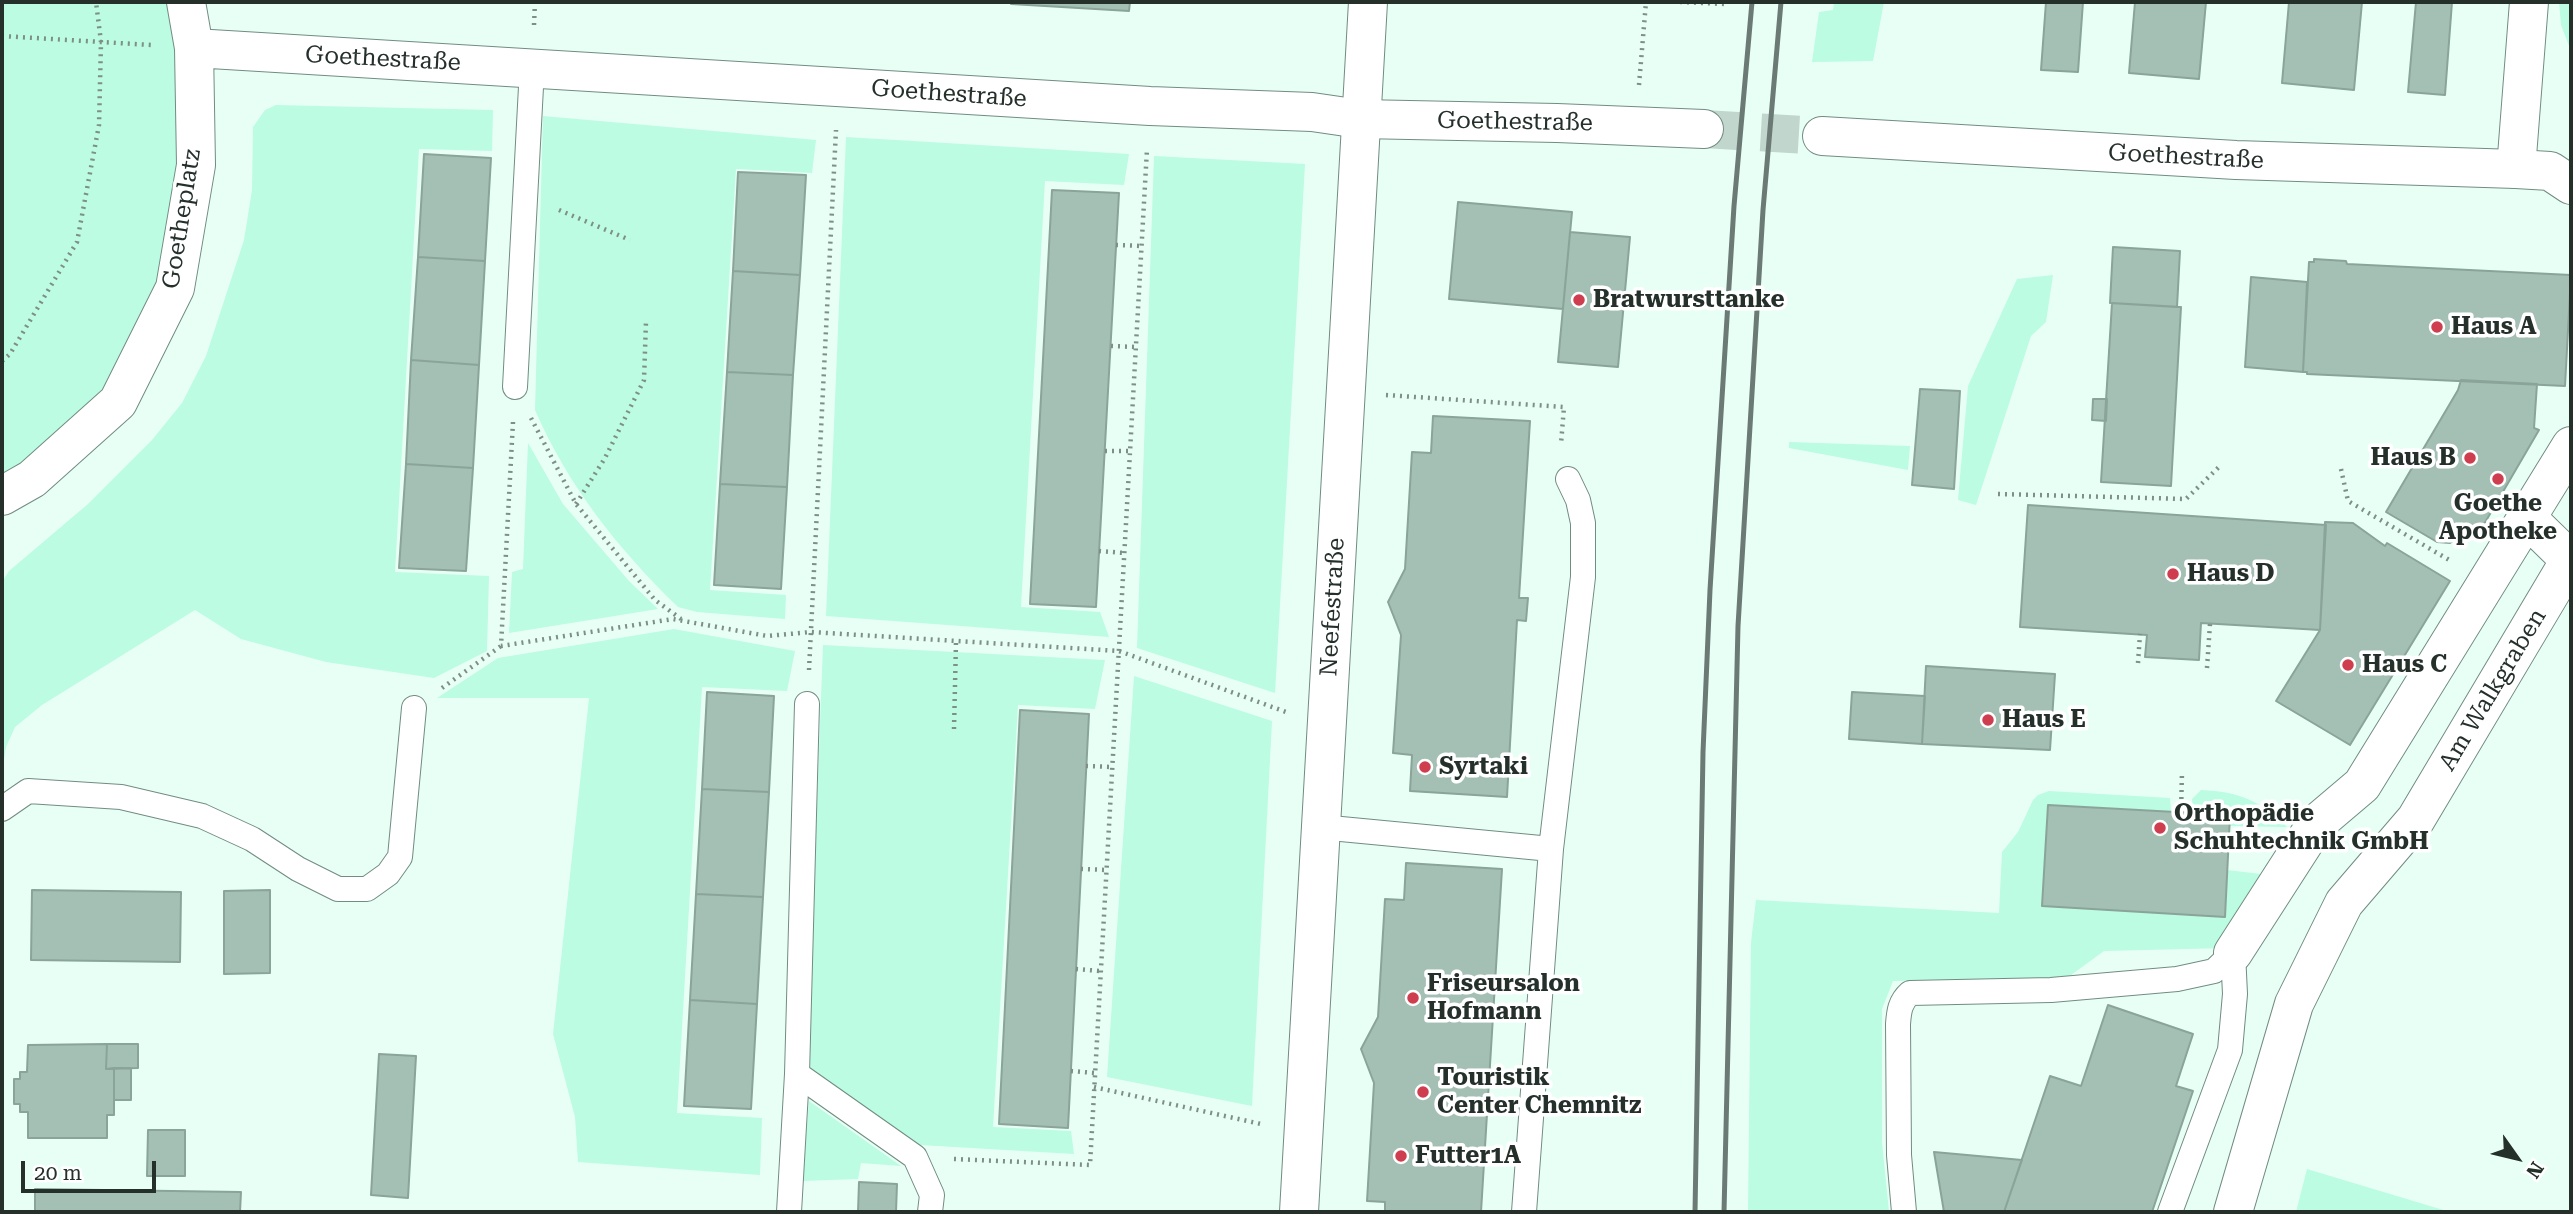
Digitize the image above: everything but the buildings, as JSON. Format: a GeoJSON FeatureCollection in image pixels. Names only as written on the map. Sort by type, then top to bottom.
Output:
{"type":"FeatureCollection","features":[{"type":"Feature","properties":{"kind":"street","name":"Goetheplatz"},"geometry":{"type":"LineString","coordinates":[[2,514],[17,487],[118,402],[175,288],[196,165],[194,48],[186,2]]}},
{"type":"Feature","properties":{"kind":"street","name":"Neefestraße"},"geometry":{"type":"LineString","coordinates":[[1299,1212],[1368,2]]}},
{"type":"Feature","properties":{"kind":"street"},"geometry":{"type":"LineString","coordinates":[[2529,2],[2552,174]]}},
{"type":"Feature","properties":{"kind":"street","name":"Goethestraße"},"geometry":{"type":"LineString","coordinates":[[194,48],[1150,106],[1312,112],[1360,119],[1704,129]]}},
{"type":"Feature","properties":{"kind":"street","name":"Goethestraße"},"geometry":{"type":"LineString","coordinates":[[1822,136],[2236,160],[2552,174]]}},
{"type":"Feature","properties":{"kind":"street"},"geometry":{"type":"LineString","coordinates":[[2233,953],[2316,824],[2362,785],[2571,446]]}},
{"type":"Feature","properties":{"kind":"street","name":"Am Walkgraben"},"geometry":{"type":"LineString","coordinates":[[2233,1212],[2294,1004],[2344,903],[2416,819],[2571,560],[2527,518]]}},
{"type":"Feature","properties":{"kind":"lane"},"geometry":{"type":"LineString","coordinates":[[515,387],[533,68]]}},
{"type":"Feature","properties":{"kind":"lane"},"geometry":{"type":"LineString","coordinates":[[1524,1212],[1551,849],[1583,577],[1583,523],[1578,500],[1568,479]]}},
{"type":"Feature","properties":{"kind":"lane"},"geometry":{"type":"LineString","coordinates":[[789,1212],[797,1074],[807,704]]}},
{"type":"Feature","properties":{"kind":"lane"},"geometry":{"type":"LineString","coordinates":[[2,808],[28,791],[121,797],[202,816],[252,839],[298,869],[338,889],[367,889],[388,874],[400,857],[414,708]]}},
{"type":"Feature","properties":{"kind":"lane"},"geometry":{"type":"LineString","coordinates":[[1320,827],[1551,849]]}},
{"type":"Feature","properties":{"kind":"lane"},"geometry":{"type":"LineString","coordinates":[[1905,1212],[1899,1155],[1898,1024],[1899,1008],[1910,993],[2051,990],[2177,979],[2214,971],[2233,953]]}},
{"type":"Feature","properties":{"kind":"lane"},"geometry":{"type":"LineString","coordinates":[[2170,1212],[2230,1049],[2235,994],[2233,953]]}},
{"type":"Feature","properties":{"kind":"lane"},"geometry":{"type":"LineString","coordinates":[[797,1074],[915,1157],[932,1195],[930,1212]]}},
{"type":"Feature","properties":{"kind":"path"},"geometry":{"type":"LineString","coordinates":[[2,361],[10,354],[77,242],[99,125],[101,42],[96,2]]}},
{"type":"Feature","properties":{"kind":"path"},"geometry":{"type":"LineString","coordinates":[[1640,69],[1646,2]]}},
{"type":"Feature","properties":{"kind":"path"},"geometry":{"type":"LineString","coordinates":[[1680,2],[1725,4]]}},
{"type":"Feature","properties":{"kind":"path"},"geometry":{"type":"LineString","coordinates":[[2,36],[194,48]]}},
{"type":"Feature","properties":{"kind":"path"},"geometry":{"type":"LineString","coordinates":[[807,704],[838,87]]}},
{"type":"Feature","properties":{"kind":"path"},"geometry":{"type":"LineString","coordinates":[[915,1157],[1090,1165],[1150,106]]}},
{"type":"Feature","properties":{"kind":"path"},"geometry":{"type":"LineString","coordinates":[[525,197],[630,240]]}},
{"type":"Feature","properties":{"kind":"path"},"geometry":{"type":"LineString","coordinates":[[1116,245],[1142,246]]}},
{"type":"Feature","properties":{"kind":"path"},"geometry":{"type":"LineString","coordinates":[[576,504],[605,458],[644,380],[646,321]]}},
{"type":"Feature","properties":{"kind":"path"},"geometry":{"type":"LineString","coordinates":[[1111,346],[1136,347]]}},
{"type":"Feature","properties":{"kind":"path"},"geometry":{"type":"LineString","coordinates":[[515,387],[576,504],[656,600],[684,621]]}},
{"type":"Feature","properties":{"kind":"path"},"geometry":{"type":"LineString","coordinates":[[501,646],[515,387]]}},
{"type":"Feature","properties":{"kind":"path"},"geometry":{"type":"LineString","coordinates":[[1345,392],[1564,407],[1560,448]]}},
{"type":"Feature","properties":{"kind":"path"},"geometry":{"type":"LineString","coordinates":[[1105,450],[1130,451]]}},
{"type":"Feature","properties":{"kind":"path"},"geometry":{"type":"LineString","coordinates":[[1998,494],[2186,499],[2221,466]]}},
{"type":"Feature","properties":{"kind":"path"},"geometry":{"type":"LineString","coordinates":[[2341,469],[2348,501],[2488,583]]}},
{"type":"Feature","properties":{"kind":"path"},"geometry":{"type":"LineString","coordinates":[[1099,551],[1124,552]]}},
{"type":"Feature","properties":{"kind":"path"},"geometry":{"type":"LineString","coordinates":[[414,708],[501,646],[673,619],[767,636],[811,632],[1119,651],[1326,727]]}},
{"type":"Feature","properties":{"kind":"path"},"geometry":{"type":"LineString","coordinates":[[2207,668],[2210,624]]}},
{"type":"Feature","properties":{"kind":"path"},"geometry":{"type":"LineString","coordinates":[[2138,663],[2140,634]]}},
{"type":"Feature","properties":{"kind":"path"},"geometry":{"type":"LineString","coordinates":[[954,729],[956,642]]}},
{"type":"Feature","properties":{"kind":"path"},"geometry":{"type":"LineString","coordinates":[[1086,766],[1112,767]]}},
{"type":"Feature","properties":{"kind":"path"},"geometry":{"type":"LineString","coordinates":[[2181,813],[2182,772]]}},
{"type":"Feature","properties":{"kind":"path"},"geometry":{"type":"LineString","coordinates":[[1081,869],[1107,870]]}},
{"type":"Feature","properties":{"kind":"path"},"geometry":{"type":"LineString","coordinates":[[1076,969],[1100,971]]}},
{"type":"Feature","properties":{"kind":"path"},"geometry":{"type":"LineString","coordinates":[[1070,1071],[1095,1073]]}},
{"type":"Feature","properties":{"kind":"path"},"geometry":{"type":"LineString","coordinates":[[1094,1087],[1303,1133]]}},
{"type":"Feature","properties":{"kind":"green space"},"geometry":{"type":"Polygon","coordinates":[[[2,2],[186,2],[196,165],[118,402],[2,490],[2,2]]]}},
{"type":"Feature","properties":{"kind":"green space"},"geometry":{"type":"Polygon","coordinates":[[[1834,2],[1884,2],[1873,61],[1812,62],[1819,12],[1833,10],[1834,2]]]}},
{"type":"Feature","properties":{"kind":"green space"},"geometry":{"type":"Polygon","coordinates":[[[2559,2],[2571,2],[2571,51],[2561,25],[2559,2]]]}},
{"type":"Feature","properties":{"kind":"green space"},"geometry":{"type":"Polygon","coordinates":[[[276,105],[493,110],[492,151],[419,149],[395,572],[489,576],[487,651],[434,678],[326,662],[241,639],[195,610],[42,705],[15,727],[6,747],[2,772],[2,582],[9,571],[88,504],[152,440],[182,403],[206,356],[244,240],[252,190],[253,127],[265,110],[276,105]]]}},
{"type":"Feature","properties":{"kind":"green space"},"geometry":{"type":"Polygon","coordinates":[[[543,116],[816,140],[812,173],[736,169],[710,590],[786,595],[785,619],[697,612],[678,607],[635,563],[597,516],[548,438],[535,410],[543,116]]]}},
{"type":"Feature","properties":{"kind":"green space"},"geometry":{"type":"Polygon","coordinates":[[[846,137],[1129,154],[1124,185],[1045,181],[1021,607],[1100,612],[1109,637],[826,616],[846,137]]]}},
{"type":"Feature","properties":{"kind":"green space"},"geometry":{"type":"Polygon","coordinates":[[[1154,156],[1305,164],[1275,693],[1137,648],[1154,156]]]}},
{"type":"Feature","properties":{"kind":"green space"},"geometry":{"type":"Polygon","coordinates":[[[2053,275],[2046,322],[2031,336],[1976,505],[1958,500],[1968,386],[2017,279],[2053,275]]]}},
{"type":"Feature","properties":{"kind":"green space"},"geometry":{"type":"Polygon","coordinates":[[[1789,442],[1910,446],[1908,470],[1789,448],[1789,442]]]}},
{"type":"Feature","properties":{"kind":"green space"},"geometry":{"type":"Polygon","coordinates":[[[528,443],[563,504],[629,581],[658,609],[509,633],[512,572],[523,569],[528,443]]]}},
{"type":"Feature","properties":{"kind":"green space"},"geometry":{"type":"Polygon","coordinates":[[[674,629],[795,651],[787,691],[702,687],[677,1113],[762,1118],[760,1175],[578,1162],[575,1117],[553,1034],[589,698],[437,698],[498,658],[674,629]]]}},
{"type":"Feature","properties":{"kind":"green space"},"geometry":{"type":"Polygon","coordinates":[[[823,645],[1105,660],[1095,709],[1018,705],[993,1127],[1071,1131],[1074,1154],[920,1145],[807,1068],[823,645]]]}},
{"type":"Feature","properties":{"kind":"green space"},"geometry":{"type":"Polygon","coordinates":[[[1134,676],[1272,721],[1252,1106],[1107,1077],[1134,676]]]}},
{"type":"Feature","properties":{"kind":"green space"},"geometry":{"type":"Polygon","coordinates":[[[2201,790],[2248,799],[2267,810],[2287,827],[2230,826],[2230,815],[2193,813],[2192,799],[2201,790]]]}},
{"type":"Feature","properties":{"kind":"green space"},"geometry":{"type":"Polygon","coordinates":[[[2049,791],[2170,798],[2171,812],[2048,805],[2043,906],[2227,870],[2261,874],[2271,888],[2227,948],[2104,951],[2067,978],[1893,981],[1882,1009],[1882,1142],[1889,1212],[1748,1212],[1751,942],[1756,900],[1999,913],[2002,852],[2018,832],[2033,800],[2049,791]]]}},
{"type":"Feature","properties":{"kind":"green space"},"geometry":{"type":"Polygon","coordinates":[[[809,1101],[901,1166],[861,1163],[858,1179],[802,1181],[809,1101]]]}},
{"type":"Feature","properties":{"kind":"green space"},"geometry":{"type":"Polygon","coordinates":[[[2307,1169],[2450,1212],[2296,1212],[2307,1169]]]}},
{"type":"Feature","properties":{"kind":"tunnel"},"geometry":{"type":"LineString","coordinates":[[1704,129],[1822,136]]}},
{"type":"Feature","properties":{"kind":"railway"},"geometry":{"type":"LineString","coordinates":[[1695,1212],[1703,752],[1710,590],[1734,206],[1752,2]]}},
{"type":"Feature","properties":{"kind":"railway"},"geometry":{"type":"LineString","coordinates":[[1724,1212],[1738,626],[1763,210],[1781,2]]}},
{"type":"Feature","properties":{"kind":"place","name":"Bratwursttanke"},"geometry":{"type":"Point","coordinates":[1579,300]}},
{"type":"Feature","properties":{"kind":"place","name":"Haus A"},"geometry":{"type":"Point","coordinates":[2437,327]}},
{"type":"Feature","properties":{"kind":"place","name":"Haus B"},"geometry":{"type":"Point","coordinates":[2470,458]}},
{"type":"Feature","properties":{"kind":"place","name":"Goethe Apotheke"},"geometry":{"type":"Point","coordinates":[2498,479]}},
{"type":"Feature","properties":{"kind":"place","name":"Haus D"},"geometry":{"type":"Point","coordinates":[2173,574]}},
{"type":"Feature","properties":{"kind":"place","name":"Haus C"},"geometry":{"type":"Point","coordinates":[2348,665]}},
{"type":"Feature","properties":{"kind":"place","name":"Haus E"},"geometry":{"type":"Point","coordinates":[1988,720]}},
{"type":"Feature","properties":{"kind":"place","name":"Syrtaki"},"geometry":{"type":"Point","coordinates":[1425,767]}},
{"type":"Feature","properties":{"kind":"place","name":"Orthopädie Schuhtechnik GmbH"},"geometry":{"type":"Point","coordinates":[2160,828]}},
{"type":"Feature","properties":{"kind":"place","name":"Friseursalon Hofmann"},"geometry":{"type":"Point","coordinates":[1413,998]}},
{"type":"Feature","properties":{"kind":"place","name":"Touristik Center Chemnitz"},"geometry":{"type":"Point","coordinates":[1423,1092]}},
{"type":"Feature","properties":{"kind":"place","name":"Futter1A"},"geometry":{"type":"Point","coordinates":[1401,1156]}}]}
